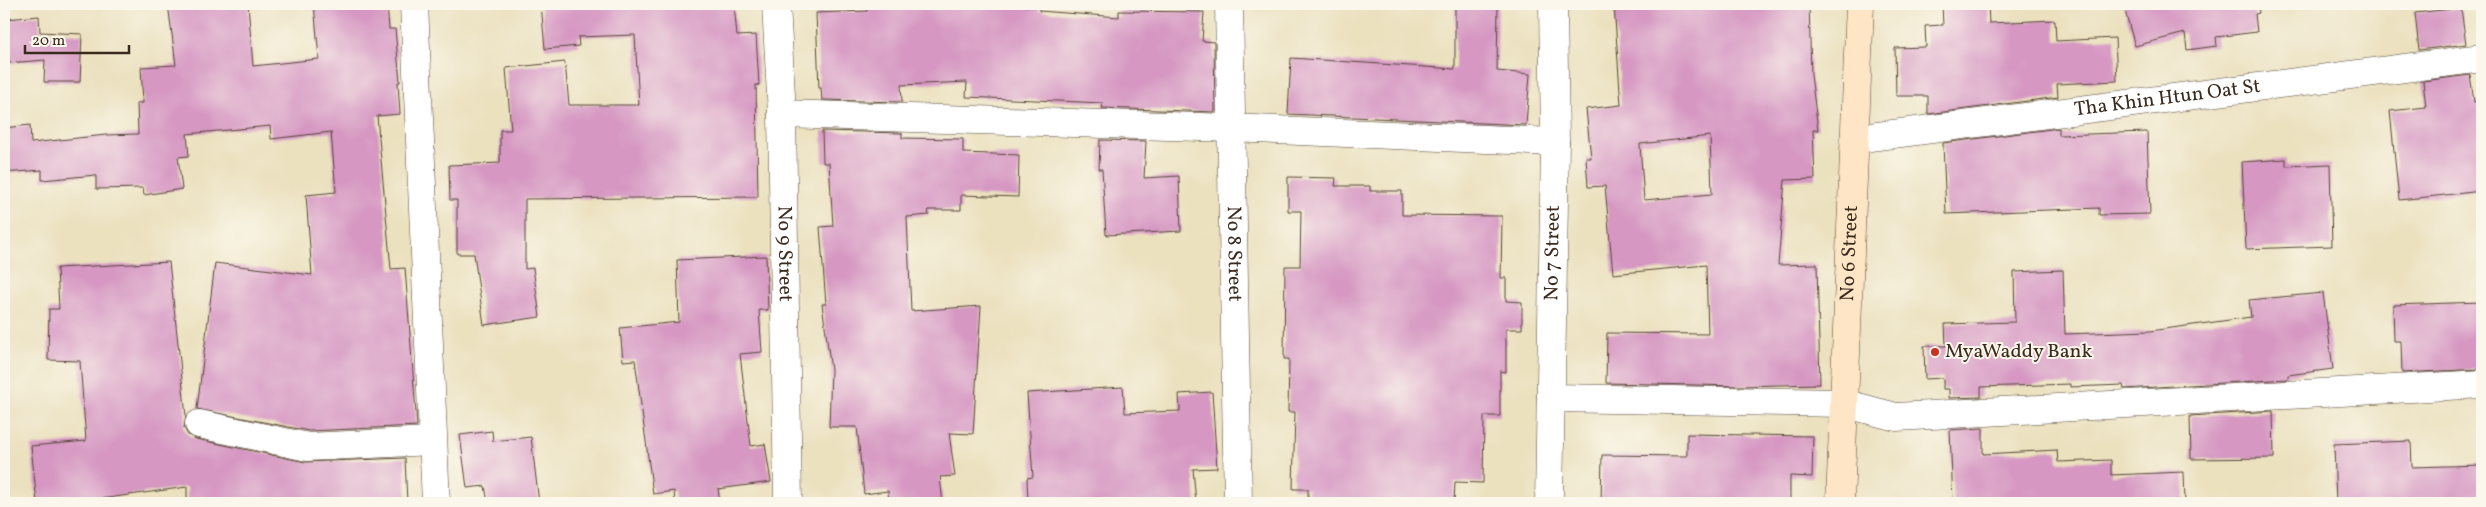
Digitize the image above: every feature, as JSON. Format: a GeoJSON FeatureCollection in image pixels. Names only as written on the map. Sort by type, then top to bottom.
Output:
{"type":"FeatureCollection","features":[{"type":"Feature","properties":{"kind":"street"},"geometry":{"type":"LineString","coordinates":[[414,4],[436,503]]}},
{"type":"Feature","properties":{"kind":"street","name":"No 9 Street"},"geometry":{"type":"LineString","coordinates":[[776,4],[782,114],[788,503]]}},
{"type":"Feature","properties":{"kind":"street","name":"No 8 Street"},"geometry":{"type":"LineString","coordinates":[[1229,4],[1238,503]]}},
{"type":"Feature","properties":{"kind":"street","name":"No 7 Street"},"geometry":{"type":"LineString","coordinates":[[1549,503],[1555,142],[1553,4]]}},
{"type":"Feature","properties":{"kind":"street","name":"No 6 Street"},"geometry":{"type":"LineString","coordinates":[[1840,503],[1860,4]]}},
{"type":"Feature","properties":{"kind":"street","name":"Tha Khin Htun Oat St"},"geometry":{"type":"LineString","coordinates":[[1854,139],[2482,58]]}},
{"type":"Feature","properties":{"kind":"street"},"geometry":{"type":"LineString","coordinates":[[782,114],[1231,128],[1555,142]]}},
{"type":"Feature","properties":{"kind":"street"},"geometry":{"type":"LineString","coordinates":[[1551,398],[1843,403],[1896,417],[2482,384]]}},
{"type":"Feature","properties":{"kind":"street"},"geometry":{"type":"LineString","coordinates":[[199,424],[308,447],[432,442]]}},
{"type":"Feature","properties":{"kind":"building"},"geometry":{"type":"Polygon","coordinates":[[[168,4],[248,4],[253,66],[319,59],[314,4],[387,4],[389,29],[395,29],[400,82],[398,82],[400,114],[377,116],[391,269],[405,268],[417,426],[309,431],[197,409],[215,263],[312,275],[306,195],[336,192],[331,132],[271,139],[270,126],[187,134],[189,156],[178,157],[182,189],[144,195],[143,188],[96,189],[96,175],[42,180],[42,170],[4,173],[4,128],[30,125],[31,143],[106,135],[138,134],[137,103],[143,103],[141,67],[176,65],[168,4]]]}},
{"type":"Feature","properties":{"kind":"building"},"geometry":{"type":"Polygon","coordinates":[[[541,4],[734,4],[737,36],[756,35],[759,85],[756,85],[758,197],[525,199],[525,269],[533,268],[540,317],[484,325],[474,254],[457,254],[457,200],[450,200],[449,165],[500,163],[500,130],[511,130],[506,68],[565,62],[569,105],[639,105],[635,35],[578,37],[579,46],[545,49],[541,4]]]}},
{"type":"Feature","properties":{"kind":"building"},"geometry":{"type":"Polygon","coordinates":[[[866,4],[1002,4],[1039,7],[1039,11],[1119,17],[1119,11],[1204,12],[1202,41],[1214,42],[1215,112],[1102,108],[1103,103],[966,97],[967,82],[901,85],[902,102],[822,100],[821,88],[819,88],[816,13],[867,11],[866,4]]]}},
{"type":"Feature","properties":{"kind":"building"},"geometry":{"type":"Polygon","coordinates":[[[1455,4],[1498,4],[1497,71],[1530,74],[1526,125],[1288,114],[1291,58],[1455,69],[1455,4]]]}},
{"type":"Feature","properties":{"kind":"building"},"geometry":{"type":"Polygon","coordinates":[[[1614,4],[1809,4],[1811,75],[1818,130],[1813,130],[1815,179],[1785,180],[1778,265],[1817,264],[1820,384],[1740,386],[1606,383],[1607,333],[1708,334],[1706,265],[1613,274],[1605,186],[1588,187],[1586,158],[1591,158],[1586,109],[1621,105],[1614,4]],[[1710,136],[1640,144],[1644,200],[1712,194],[1710,136]]]}},
{"type":"Feature","properties":{"kind":"building"},"geometry":{"type":"Polygon","coordinates":[[[1942,4],[1988,4],[1989,23],[2055,20],[2056,41],[2115,38],[2117,81],[2057,84],[2058,97],[1928,114],[1928,96],[1896,96],[1895,48],[1926,47],[1925,26],[1943,25],[1942,4]]]}},
{"type":"Feature","properties":{"kind":"building"},"geometry":{"type":"Polygon","coordinates":[[[2123,4],[2258,4],[2259,13],[2255,14],[2257,32],[2216,37],[2217,46],[2187,50],[2185,33],[2135,46],[2123,4]]]}},
{"type":"Feature","properties":{"kind":"building"},"geometry":{"type":"Polygon","coordinates":[[[2461,8],[2466,44],[2419,50],[2415,13],[2461,8]]]}},
{"type":"Feature","properties":{"kind":"building"},"geometry":{"type":"Polygon","coordinates":[[[39,16],[40,32],[82,34],[80,82],[44,82],[45,60],[9,63],[6,19],[39,16]]]}},
{"type":"Feature","properties":{"kind":"building"},"geometry":{"type":"Polygon","coordinates":[[[2470,75],[2474,102],[2482,101],[2482,191],[2399,200],[2390,111],[2426,107],[2423,81],[2470,75]]]}},
{"type":"Feature","properties":{"kind":"building"},"geometry":{"type":"Polygon","coordinates":[[[2059,128],[2059,135],[2147,132],[2150,214],[2099,215],[2099,208],[1946,214],[1943,143],[2059,128]]]}},
{"type":"Feature","properties":{"kind":"building"},"geometry":{"type":"Polygon","coordinates":[[[822,131],[902,133],[902,138],[963,139],[963,153],[1019,155],[1018,197],[961,195],[961,210],[928,210],[929,215],[907,217],[911,311],[981,306],[973,434],[949,433],[955,476],[940,477],[943,503],[889,503],[888,491],[864,494],[857,427],[829,427],[831,370],[822,304],[826,304],[820,227],[833,226],[829,163],[823,163],[822,131]]]}},
{"type":"Feature","properties":{"kind":"building"},"geometry":{"type":"Polygon","coordinates":[[[1100,140],[1146,141],[1144,178],[1179,176],[1181,231],[1106,235],[1102,169],[1099,169],[1100,140]]]}},
{"type":"Feature","properties":{"kind":"building"},"geometry":{"type":"Polygon","coordinates":[[[2286,159],[2286,166],[2330,164],[2332,246],[2246,249],[2242,162],[2286,159]]]}},
{"type":"Feature","properties":{"kind":"building"},"geometry":{"type":"Polygon","coordinates":[[[1288,177],[1336,178],[1335,186],[1370,186],[1370,191],[1402,191],[1402,215],[1502,216],[1501,278],[1506,278],[1506,301],[1522,302],[1522,329],[1506,329],[1506,372],[1500,371],[1500,416],[1484,416],[1483,483],[1455,482],[1454,503],[1308,503],[1308,489],[1293,489],[1295,412],[1288,412],[1289,359],[1284,359],[1285,266],[1300,266],[1301,211],[1288,211],[1288,177]]]}},
{"type":"Feature","properties":{"kind":"building"},"geometry":{"type":"Polygon","coordinates":[[[766,256],[768,310],[759,310],[762,352],[740,354],[751,446],[765,444],[771,482],[718,489],[720,503],[675,503],[674,491],[653,494],[635,360],[623,361],[620,328],[679,322],[677,260],[766,256]]]}},
{"type":"Feature","properties":{"kind":"building"},"geometry":{"type":"Polygon","coordinates":[[[169,262],[186,416],[184,428],[188,435],[196,439],[305,462],[405,458],[407,503],[187,503],[187,487],[71,503],[37,503],[31,446],[86,441],[80,361],[48,360],[49,309],[59,309],[57,268],[169,262]]]}},
{"type":"Feature","properties":{"kind":"building"},"geometry":{"type":"Polygon","coordinates":[[[2063,270],[2065,334],[2150,331],[2251,317],[2249,300],[2323,293],[2333,369],[2288,375],[2288,379],[2124,389],[2123,385],[2070,387],[2070,384],[1981,387],[1981,397],[1949,398],[1949,389],[1943,389],[1943,378],[1925,379],[1924,346],[1946,346],[1945,324],[2015,322],[2014,272],[2063,270]]]}},
{"type":"Feature","properties":{"kind":"building"},"geometry":{"type":"Polygon","coordinates":[[[2482,302],[2482,369],[2402,373],[2401,341],[2394,341],[2393,305],[2482,302]]]}},
{"type":"Feature","properties":{"kind":"building"},"geometry":{"type":"Polygon","coordinates":[[[1123,387],[1125,413],[1180,411],[1179,394],[1212,392],[1217,468],[1193,469],[1196,503],[1028,503],[1027,478],[1033,477],[1027,393],[1123,387]]]}},
{"type":"Feature","properties":{"kind":"building"},"geometry":{"type":"Polygon","coordinates":[[[2273,411],[2274,458],[2191,459],[2190,416],[2273,411]]]}},
{"type":"Feature","properties":{"kind":"building"},"geometry":{"type":"Polygon","coordinates":[[[1983,428],[1983,454],[2057,450],[2058,462],[2111,460],[2111,475],[2184,472],[2185,503],[1953,503],[1950,430],[1983,428]]]}},
{"type":"Feature","properties":{"kind":"building"},"geometry":{"type":"Polygon","coordinates":[[[492,431],[493,441],[531,437],[539,503],[488,503],[485,486],[467,488],[460,435],[492,431]]]}},
{"type":"Feature","properties":{"kind":"building"},"geometry":{"type":"Polygon","coordinates":[[[1687,434],[1813,436],[1812,477],[1790,476],[1790,503],[1601,503],[1602,455],[1687,456],[1687,434]]]}},
{"type":"Feature","properties":{"kind":"building"},"geometry":{"type":"Polygon","coordinates":[[[2411,441],[2412,467],[2482,465],[2482,503],[2336,503],[2334,444],[2411,441]]]}},
{"type":"Feature","properties":{"kind":"place","name":"MyaWaddy Bank"},"geometry":{"type":"Point","coordinates":[1935,352]}}]}
